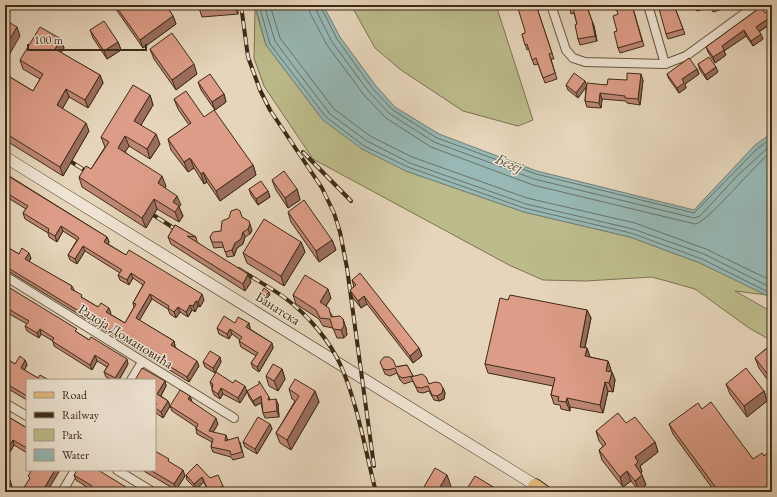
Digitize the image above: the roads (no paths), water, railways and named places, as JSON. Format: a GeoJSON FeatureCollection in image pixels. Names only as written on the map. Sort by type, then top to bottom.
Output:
{"type":"FeatureCollection","features":[{"type":"Feature","properties":{"kind":"main road","name":"Банатска"},"geometry":{"type":"LineString","coordinates":[[5,157],[533,489]]}},
{"type":"Feature","properties":{"kind":"main road"},"geometry":{"type":"LineString","coordinates":[[533,489],[545,492]]}},
{"type":"Feature","properties":{"kind":"street"},"geometry":{"type":"LineString","coordinates":[[551,5],[566,50],[572,58],[586,62],[665,64],[686,56],[756,5]]}},
{"type":"Feature","properties":{"kind":"street"},"geometry":{"type":"LineString","coordinates":[[648,5],[665,64]]}},
{"type":"Feature","properties":{"kind":"street"},"geometry":{"type":"LineString","coordinates":[[741,5],[744,14]]}},
{"type":"Feature","properties":{"kind":"street","name":"Радоја Домановића"},"geometry":{"type":"LineString","coordinates":[[5,276],[234,418]]}},
{"type":"Feature","properties":{"kind":"street"},"geometry":{"type":"LineString","coordinates":[[131,379],[142,362]]}},
{"type":"Feature","properties":{"kind":"street"},"geometry":{"type":"LineString","coordinates":[[5,403],[26,415]]}},
{"type":"Feature","properties":{"kind":"street"},"geometry":{"type":"LineString","coordinates":[[62,492],[74,471]]}},
{"type":"Feature","properties":{"kind":"street"},"geometry":{"type":"LineString","coordinates":[[119,471],[153,492]]}},
{"type":"Feature","properties":{"kind":"water","name":"Бегеј"},"geometry":{"type":"Polygon","coordinates":[[[255,5],[323,5],[340,37],[376,86],[395,107],[439,134],[537,171],[694,210],[755,145],[772,133],[772,298],[700,263],[630,237],[524,212],[406,171],[362,149],[323,120],[266,45],[255,5]]]}},
{"type":"Feature","properties":{"kind":"railway"},"geometry":{"type":"LineString","coordinates":[[241,5],[248,57],[260,90],[270,110],[322,188],[334,213],[340,232],[347,268],[374,466]]}},
{"type":"Feature","properties":{"kind":"railway"},"geometry":{"type":"LineString","coordinates":[[303,152],[351,201]]}},
{"type":"Feature","properties":{"kind":"railway"},"geometry":{"type":"LineString","coordinates":[[62,156],[92,175]]}},
{"type":"Feature","properties":{"kind":"railway"},"geometry":{"type":"LineString","coordinates":[[144,209],[183,234]]}},
{"type":"Feature","properties":{"kind":"railway"},"geometry":{"type":"LineString","coordinates":[[239,269],[274,290],[293,304],[317,329],[331,347],[341,366],[352,396],[376,492]]}}]}
